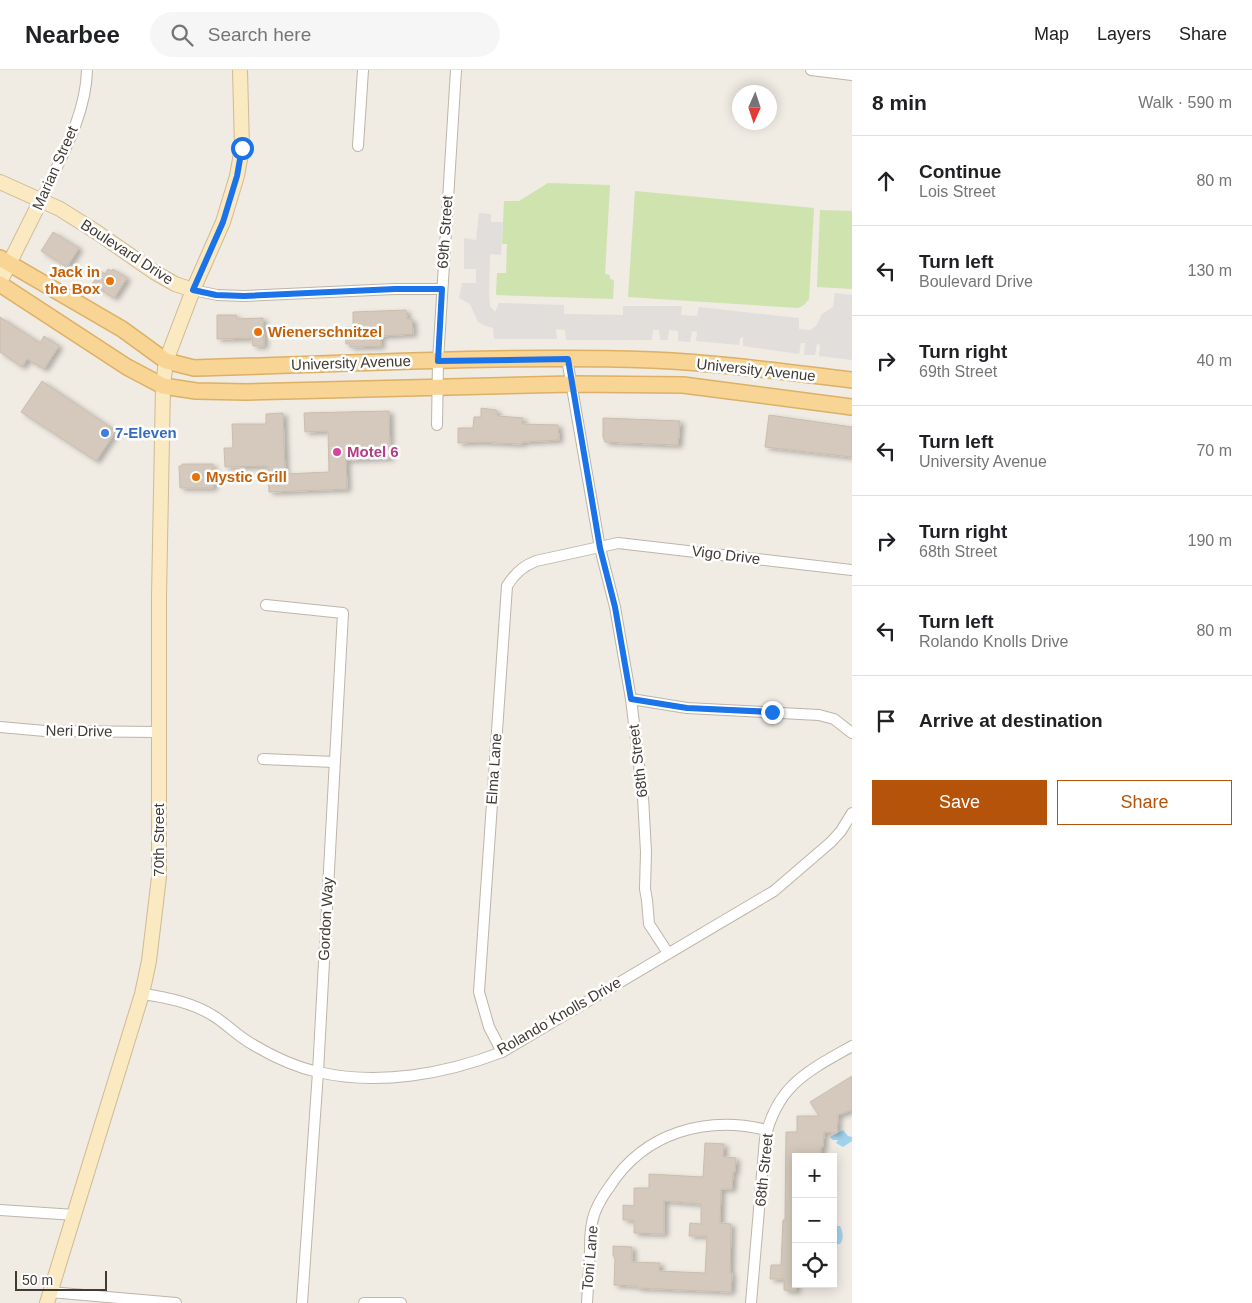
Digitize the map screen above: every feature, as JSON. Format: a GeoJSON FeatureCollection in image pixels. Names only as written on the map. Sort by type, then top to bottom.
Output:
{"type":"FeatureCollection","features":[{"type":"Feature","properties":{"kind":"main road","name":"70th Street"},"geometry":{"type":"LineString","coordinates":[[48,1297],[142,994],[149,961],[159,877],[159,596],[163,386],[166,361],[193,290],[223,222],[237,176],[242,148],[240,70]]}},
{"type":"Feature","properties":{"kind":"main road","name":"Boulevard Drive"},"geometry":{"type":"LineString","coordinates":[[0,182],[60,209],[154,272],[175,284],[193,290]]}},
{"type":"Feature","properties":{"kind":"main road","name":"Marian Street"},"geometry":{"type":"LineString","coordinates":[[0,283],[5,260],[41,200]]}},
{"type":"Feature","properties":{"kind":"main road","name":"University Avenue"},"geometry":{"type":"LineString","coordinates":[[5,260],[122,329],[166,361],[194,368],[401,360],[653,360],[723,364],[852,380]]}},
{"type":"Feature","properties":{"kind":"main road","name":"University Avenue"},"geometry":{"type":"LineString","coordinates":[[0,283],[126,367],[163,386],[196,391],[246,392],[572,384],[683,385],[852,407]]}},
{"type":"Feature","properties":{"kind":"street","name":"Marian Street"},"geometry":{"type":"LineString","coordinates":[[41,200],[80,114],[87,70]]}},
{"type":"Feature","properties":{"kind":"street"},"geometry":{"type":"LineString","coordinates":[[358,146],[363,70]]}},
{"type":"Feature","properties":{"kind":"street","name":"69th Street"},"geometry":{"type":"LineString","coordinates":[[437,425],[438,361],[456,70]]}},
{"type":"Feature","properties":{"kind":"street"},"geometry":{"type":"LineString","coordinates":[[811,70],[852,75]]}},
{"type":"Feature","properties":{"kind":"street","name":"Boulevard Drive"},"geometry":{"type":"LineString","coordinates":[[193,290],[216,295],[244,296],[395,289],[442,289]]}},
{"type":"Feature","properties":{"kind":"street","name":"68th Street"},"geometry":{"type":"LineString","coordinates":[[568,359],[600,548],[615,607],[631,699],[643,797],[646,852],[645,889],[649,924],[668,953]]}},
{"type":"Feature","properties":{"kind":"street","name":"Vigo Drive"},"geometry":{"type":"LineString","coordinates":[[600,548],[618,543],[852,570]]}},
{"type":"Feature","properties":{"kind":"street","name":"Elma Lane"},"geometry":{"type":"LineString","coordinates":[[502,1052],[489,1027],[479,992],[507,586],[519,570],[530,563],[600,548]]}},
{"type":"Feature","properties":{"kind":"street","name":"Gordon Way"},"geometry":{"type":"LineString","coordinates":[[266,605],[343,613],[318,1072],[302,1303]]}},
{"type":"Feature","properties":{"kind":"street"},"geometry":{"type":"LineString","coordinates":[[631,699],[687,708],[819,715],[834,719],[852,733]]}},
{"type":"Feature","properties":{"kind":"street","name":"Neri Drive"},"geometry":{"type":"LineString","coordinates":[[0,727],[45,731],[159,732]]}},
{"type":"Feature","properties":{"kind":"street"},"geometry":{"type":"LineString","coordinates":[[263,759],[334,762]]}},
{"type":"Feature","properties":{"kind":"street","name":"Rolando Knolls Drive"},"geometry":{"type":"LineString","coordinates":[[142,994],[171,999],[198,1008],[211,1014],[255,1046],[282,1059],[318,1072],[363,1077],[403,1077],[456,1067],[502,1052],[774,891],[831,842],[841,831],[852,813]]}},
{"type":"Feature","properties":{"kind":"street","name":"68th Street"},"geometry":{"type":"LineString","coordinates":[[751,1303],[767,1130],[772,1114],[789,1087],[810,1069],[852,1046]]}},
{"type":"Feature","properties":{"kind":"street","name":"Toni Lane"},"geometry":{"type":"LineString","coordinates":[[587,1303],[592,1223],[604,1194],[623,1168],[647,1148],[668,1136],[690,1128],[721,1124],[752,1126],[767,1130]]}},
{"type":"Feature","properties":{"kind":"street"},"geometry":{"type":"LineString","coordinates":[[0,1210],[75,1215]]}},
{"type":"Feature","properties":{"kind":"street"},"geometry":{"type":"LineString","coordinates":[[48,1297],[176,1303]]}},
{"type":"Feature","properties":{"kind":"street"},"geometry":{"type":"LineString","coordinates":[[364,1303],[401,1303]]}},
{"type":"Feature","properties":{"kind":"green space"},"geometry":{"type":"Polygon","coordinates":[[[548,183],[610,185],[605,274],[610,275],[610,279],[614,280],[613,299],[496,295],[497,273],[506,273],[507,244],[502,244],[504,201],[519,201],[548,183]]]}},
{"type":"Feature","properties":{"kind":"green space"},"geometry":{"type":"Polygon","coordinates":[[[635,191],[814,208],[809,299],[798,308],[628,297],[635,191]]]}},
{"type":"Feature","properties":{"kind":"green space"},"geometry":{"type":"Polygon","coordinates":[[[820,210],[852,211],[852,289],[817,287],[820,210]]]}},
{"type":"Feature","properties":{"kind":"shaded area"},"geometry":{"type":"Polygon","coordinates":[[[479,213],[491,214],[491,222],[503,222],[501,255],[490,254],[490,306],[495,312],[499,303],[564,305],[564,314],[623,315],[623,306],[682,306],[681,315],[697,316],[699,307],[799,318],[799,329],[810,330],[816,326],[822,314],[833,307],[835,293],[852,295],[852,360],[819,356],[820,345],[817,344],[815,355],[804,355],[805,343],[801,343],[799,354],[743,346],[743,337],[740,338],[739,345],[696,341],[697,332],[692,331],[690,342],[678,341],[678,331],[669,330],[668,340],[660,340],[659,330],[653,330],[652,340],[566,340],[565,330],[556,329],[557,339],[494,339],[493,328],[478,322],[470,304],[459,298],[462,283],[476,283],[476,269],[464,269],[464,238],[476,240],[479,213]]]}},
{"type":"Feature","properties":{"kind":"water"},"geometry":{"type":"Polygon","coordinates":[[[843,1130],[848,1136],[852,1137],[852,1141],[843,1147],[836,1143],[838,1140],[833,1140],[830,1137],[843,1130]]]}},
{"type":"Feature","properties":{"kind":"water"},"geometry":{"type":"Polygon","coordinates":[[[837,1226],[840,1226],[843,1238],[840,1244],[837,1244],[837,1226]]]}},
{"type":"Feature","properties":{"kind":"building"},"geometry":{"type":"Polygon","coordinates":[[[53,232],[79,248],[67,267],[41,251],[53,232]]]}},
{"type":"Feature","properties":{"kind":"building","name":"Jack in the Box"},"geometry":{"type":"Polygon","coordinates":[[[108,269],[112,271],[113,269],[127,278],[114,298],[92,284],[101,271],[105,274],[108,269]]]}},
{"type":"Feature","properties":{"kind":"building"},"geometry":{"type":"Polygon","coordinates":[[[406,310],[407,319],[412,319],[413,334],[380,336],[381,346],[350,347],[350,344],[346,344],[345,327],[353,327],[353,312],[406,310]]]}},
{"type":"Feature","properties":{"kind":"building"},"geometry":{"type":"Polygon","coordinates":[[[217,315],[236,315],[237,319],[263,318],[264,346],[253,346],[252,338],[217,339],[217,315]]]}},
{"type":"Feature","properties":{"kind":"building"},"geometry":{"type":"Polygon","coordinates":[[[0,317],[40,343],[44,336],[59,346],[44,369],[27,359],[22,367],[0,352],[0,317]]]}},
{"type":"Feature","properties":{"kind":"building"},"geometry":{"type":"Polygon","coordinates":[[[42,381],[116,431],[96,461],[21,412],[42,381]]]}},
{"type":"Feature","properties":{"kind":"building"},"geometry":{"type":"Polygon","coordinates":[[[481,408],[496,410],[498,416],[523,418],[522,424],[558,425],[559,440],[522,442],[522,444],[458,443],[458,428],[473,428],[474,417],[481,417],[481,408]]]}},
{"type":"Feature","properties":{"kind":"building"},"geometry":{"type":"Polygon","coordinates":[[[389,411],[390,458],[346,460],[347,489],[269,492],[268,466],[225,467],[224,448],[233,448],[232,424],[266,424],[266,414],[283,413],[285,474],[329,472],[328,431],[305,432],[304,413],[389,411]]]}},
{"type":"Feature","properties":{"kind":"building"},"geometry":{"type":"Polygon","coordinates":[[[769,415],[852,427],[852,457],[765,447],[769,415]]]}},
{"type":"Feature","properties":{"kind":"building"},"geometry":{"type":"Polygon","coordinates":[[[603,418],[680,421],[678,445],[605,442],[603,437],[603,418]]]}},
{"type":"Feature","properties":{"kind":"building","name":"Mystic Grill"},"geometry":{"type":"Polygon","coordinates":[[[182,464],[213,464],[213,488],[180,488],[179,466],[182,466],[182,464]]]}},
{"type":"Feature","properties":{"kind":"building"},"geometry":{"type":"Polygon","coordinates":[[[852,1076],[852,1110],[838,1115],[837,1133],[824,1132],[821,1153],[792,1153],[792,1288],[796,1288],[796,1291],[784,1290],[784,1279],[770,1279],[771,1265],[781,1265],[783,1220],[785,1220],[786,1132],[797,1132],[797,1116],[819,1116],[810,1102],[852,1076]]]}},
{"type":"Feature","properties":{"kind":"building"},"geometry":{"type":"Polygon","coordinates":[[[705,1143],[724,1144],[723,1157],[736,1158],[732,1189],[721,1189],[720,1223],[731,1224],[731,1292],[637,1288],[637,1286],[614,1285],[615,1259],[613,1246],[632,1247],[632,1262],[660,1263],[659,1271],[705,1273],[707,1236],[689,1236],[690,1223],[701,1224],[701,1204],[664,1201],[664,1234],[634,1233],[634,1220],[623,1220],[623,1205],[634,1206],[634,1188],[649,1188],[649,1174],[703,1177],[705,1143]]]}},
{"type":"Feature","properties":{"kind":"place","name":"Jack in the Box"},"geometry":{"type":"Point","coordinates":[110,281]}},
{"type":"Feature","properties":{"kind":"place","name":"Wienerschnitzel"},"geometry":{"type":"Point","coordinates":[258,332]}},
{"type":"Feature","properties":{"kind":"place","name":"7-Eleven"},"geometry":{"type":"Point","coordinates":[105,433]}},
{"type":"Feature","properties":{"kind":"place","name":"Motel 6"},"geometry":{"type":"Point","coordinates":[337,452]}},
{"type":"Feature","properties":{"kind":"place","name":"Mystic Grill"},"geometry":{"type":"Point","coordinates":[196,477]}},
{"type":"Feature","properties":{"kind":"route"},"geometry":{"type":"LineString","coordinates":[[242,148],[237,176],[223,222],[193,290],[216,295],[244,296],[395,289],[442,289],[438,361],[568,359],[600,548],[615,607],[631,699],[687,708],[772,712]]}}]}
